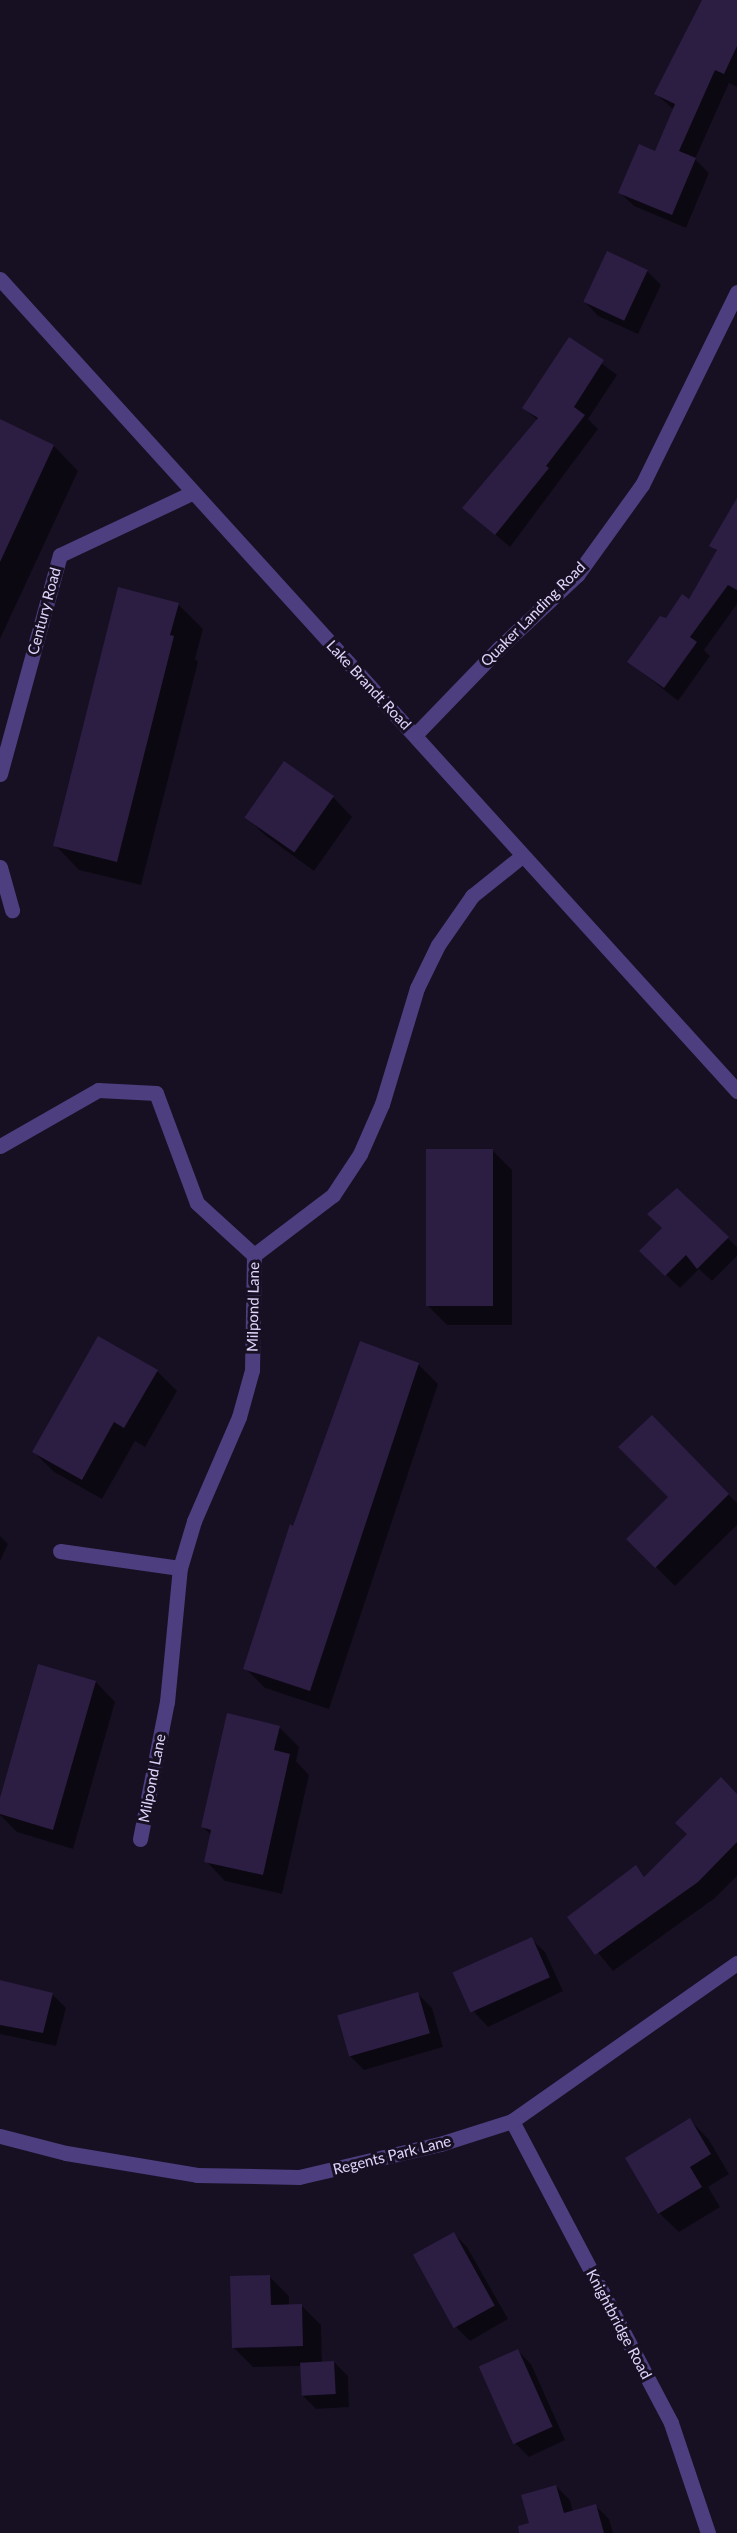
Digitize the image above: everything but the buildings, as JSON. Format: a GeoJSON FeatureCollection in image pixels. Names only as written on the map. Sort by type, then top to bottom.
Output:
{"type":"FeatureCollection","features":[{"type":"Feature","properties":{"kind":"street","name":"Lake Brandt Road"},"geometry":{"type":"LineString","coordinates":[[0,279],[737,1091]]}},
{"type":"Feature","properties":{"kind":"street","name":"Quaker Landing Road"},"geometry":{"type":"LineString","coordinates":[[415,735],[499,648],[578,575],[642,485],[737,292]]}},
{"type":"Feature","properties":{"kind":"street","name":"Century Road"},"geometry":{"type":"LineString","coordinates":[[0,774],[60,555],[192,493]]}},
{"type":"Feature","properties":{"kind":"street","name":"Milpond Lane"},"geometry":{"type":"LineString","coordinates":[[140,1839],[167,1702],[180,1568],[194,1521],[239,1417],[252,1370],[254,1255],[333,1195],[360,1154],[382,1104],[417,988],[438,945],[472,896],[522,856]]}},
{"type":"Feature","properties":{"kind":"street"},"geometry":{"type":"LineString","coordinates":[[0,867],[12,910]]}},
{"type":"Feature","properties":{"kind":"street"},"geometry":{"type":"LineString","coordinates":[[0,1146],[98,1090],[156,1093],[197,1203],[254,1255]]}},
{"type":"Feature","properties":{"kind":"street"},"geometry":{"type":"LineString","coordinates":[[60,1551],[180,1568]]}},
{"type":"Feature","properties":{"kind":"street","name":"Regents Park Lane"},"geometry":{"type":"LineString","coordinates":[[0,2136],[66,2152],[197,2175],[299,2177],[440,2144],[512,2121],[737,1963]]}},
{"type":"Feature","properties":{"kind":"street","name":"Knightbridge Road"},"geometry":{"type":"LineString","coordinates":[[512,2121],[671,2423],[708,2533]]}}]}
